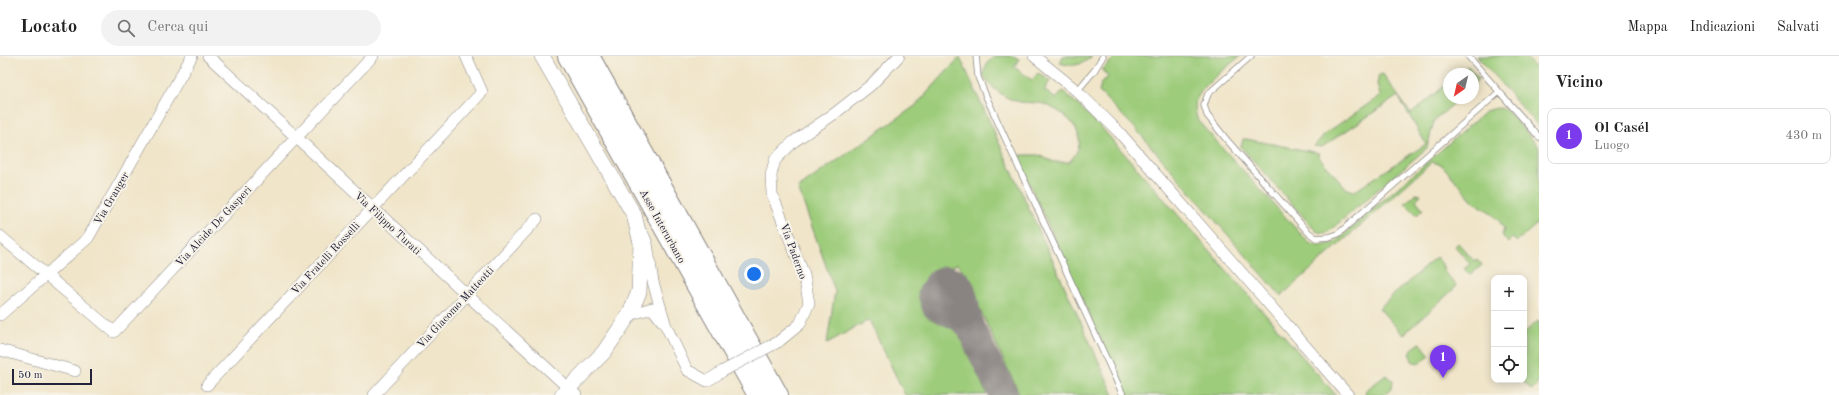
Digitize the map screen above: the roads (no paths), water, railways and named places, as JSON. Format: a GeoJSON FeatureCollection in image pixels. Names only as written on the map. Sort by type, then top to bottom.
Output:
{"type":"FeatureCollection","features":[{"type":"Feature","properties":{"kind":"highway","name":"Asse Interurbano"},"geometry":{"type":"LineString","coordinates":[[568,56],[758,395]]}},
{"type":"Feature","properties":{"kind":"highway","name":"Asse Interurbano"},"geometry":{"type":"LineString","coordinates":[[589,56],[778,395]]}},
{"type":"Feature","properties":{"kind":"street","name":"Via Granger"},"geometry":{"type":"LineString","coordinates":[[0,315],[88,238],[192,56]]}},
{"type":"Feature","properties":{"kind":"street","name":"Via Filippo Turati"},"geometry":{"type":"LineString","coordinates":[[208,56],[466,295],[569,393]]}},
{"type":"Feature","properties":{"kind":"street","name":"Via Alcide De Gasperi"},"geometry":{"type":"LineString","coordinates":[[46,276],[114,332],[373,56]]}},
{"type":"Feature","properties":{"kind":"street","name":"Via Fratelli Rosselli"},"geometry":{"type":"LineString","coordinates":[[207,385],[482,92],[466,56]]}},
{"type":"Feature","properties":{"kind":"street","name":"Via Paderno"},"geometry":{"type":"LineString","coordinates":[[542,56],[634,215],[647,243],[654,282],[666,326],[687,370],[707,381],[778,342],[800,324],[809,303],[804,275],[772,194],[771,174],[775,160],[792,142],[834,114],[871,85],[893,58]]}},
{"type":"Feature","properties":{"kind":"street"},"geometry":{"type":"LineString","coordinates":[[1034,56],[1077,91],[1119,132],[1348,395]]}},
{"type":"Feature","properties":{"kind":"street","name":"Via Paderno"},"geometry":{"type":"LineString","coordinates":[[569,393],[604,352],[629,315],[639,292],[641,243],[634,215]]}},
{"type":"Feature","properties":{"kind":"street","name":"Via Giacomo Matteotti"},"geometry":{"type":"LineString","coordinates":[[374,395],[537,219]]}},
{"type":"Feature","properties":{"kind":"street"},"geometry":{"type":"LineString","coordinates":[[0,236],[46,276]]}},
{"type":"Feature","properties":{"kind":"street"},"geometry":{"type":"LineString","coordinates":[[640,273],[654,282]]}},
{"type":"Feature","properties":{"kind":"street","name":"Via Paderno"},"geometry":{"type":"LineString","coordinates":[[639,292],[666,326]]}},
{"type":"Feature","properties":{"kind":"street"},"geometry":{"type":"LineString","coordinates":[[629,315],[652,308]]}},
{"type":"Feature","properties":{"kind":"street"},"geometry":{"type":"LineString","coordinates":[[0,350],[75,371]]}},
{"type":"Feature","properties":{"kind":"lane"},"geometry":{"type":"LineString","coordinates":[[976,56],[978,77],[985,94],[1122,395]]}},
{"type":"Feature","properties":{"kind":"lane"},"geometry":{"type":"LineString","coordinates":[[1077,91],[1094,71],[1103,56]]}},
{"type":"Feature","properties":{"kind":"lane"},"geometry":{"type":"LineString","coordinates":[[1251,56],[1208,94],[1204,105],[1208,115],[1226,139],[1308,232],[1316,238],[1329,237],[1338,234],[1499,92]]}},
{"type":"Feature","properties":{"kind":"lane"},"geometry":{"type":"LineString","coordinates":[[1468,56],[1539,137]]}},
{"type":"Feature","properties":{"kind":"place","name":"Ol Casél"},"geometry":{"type":"Point","coordinates":[1443,378]}}]}
